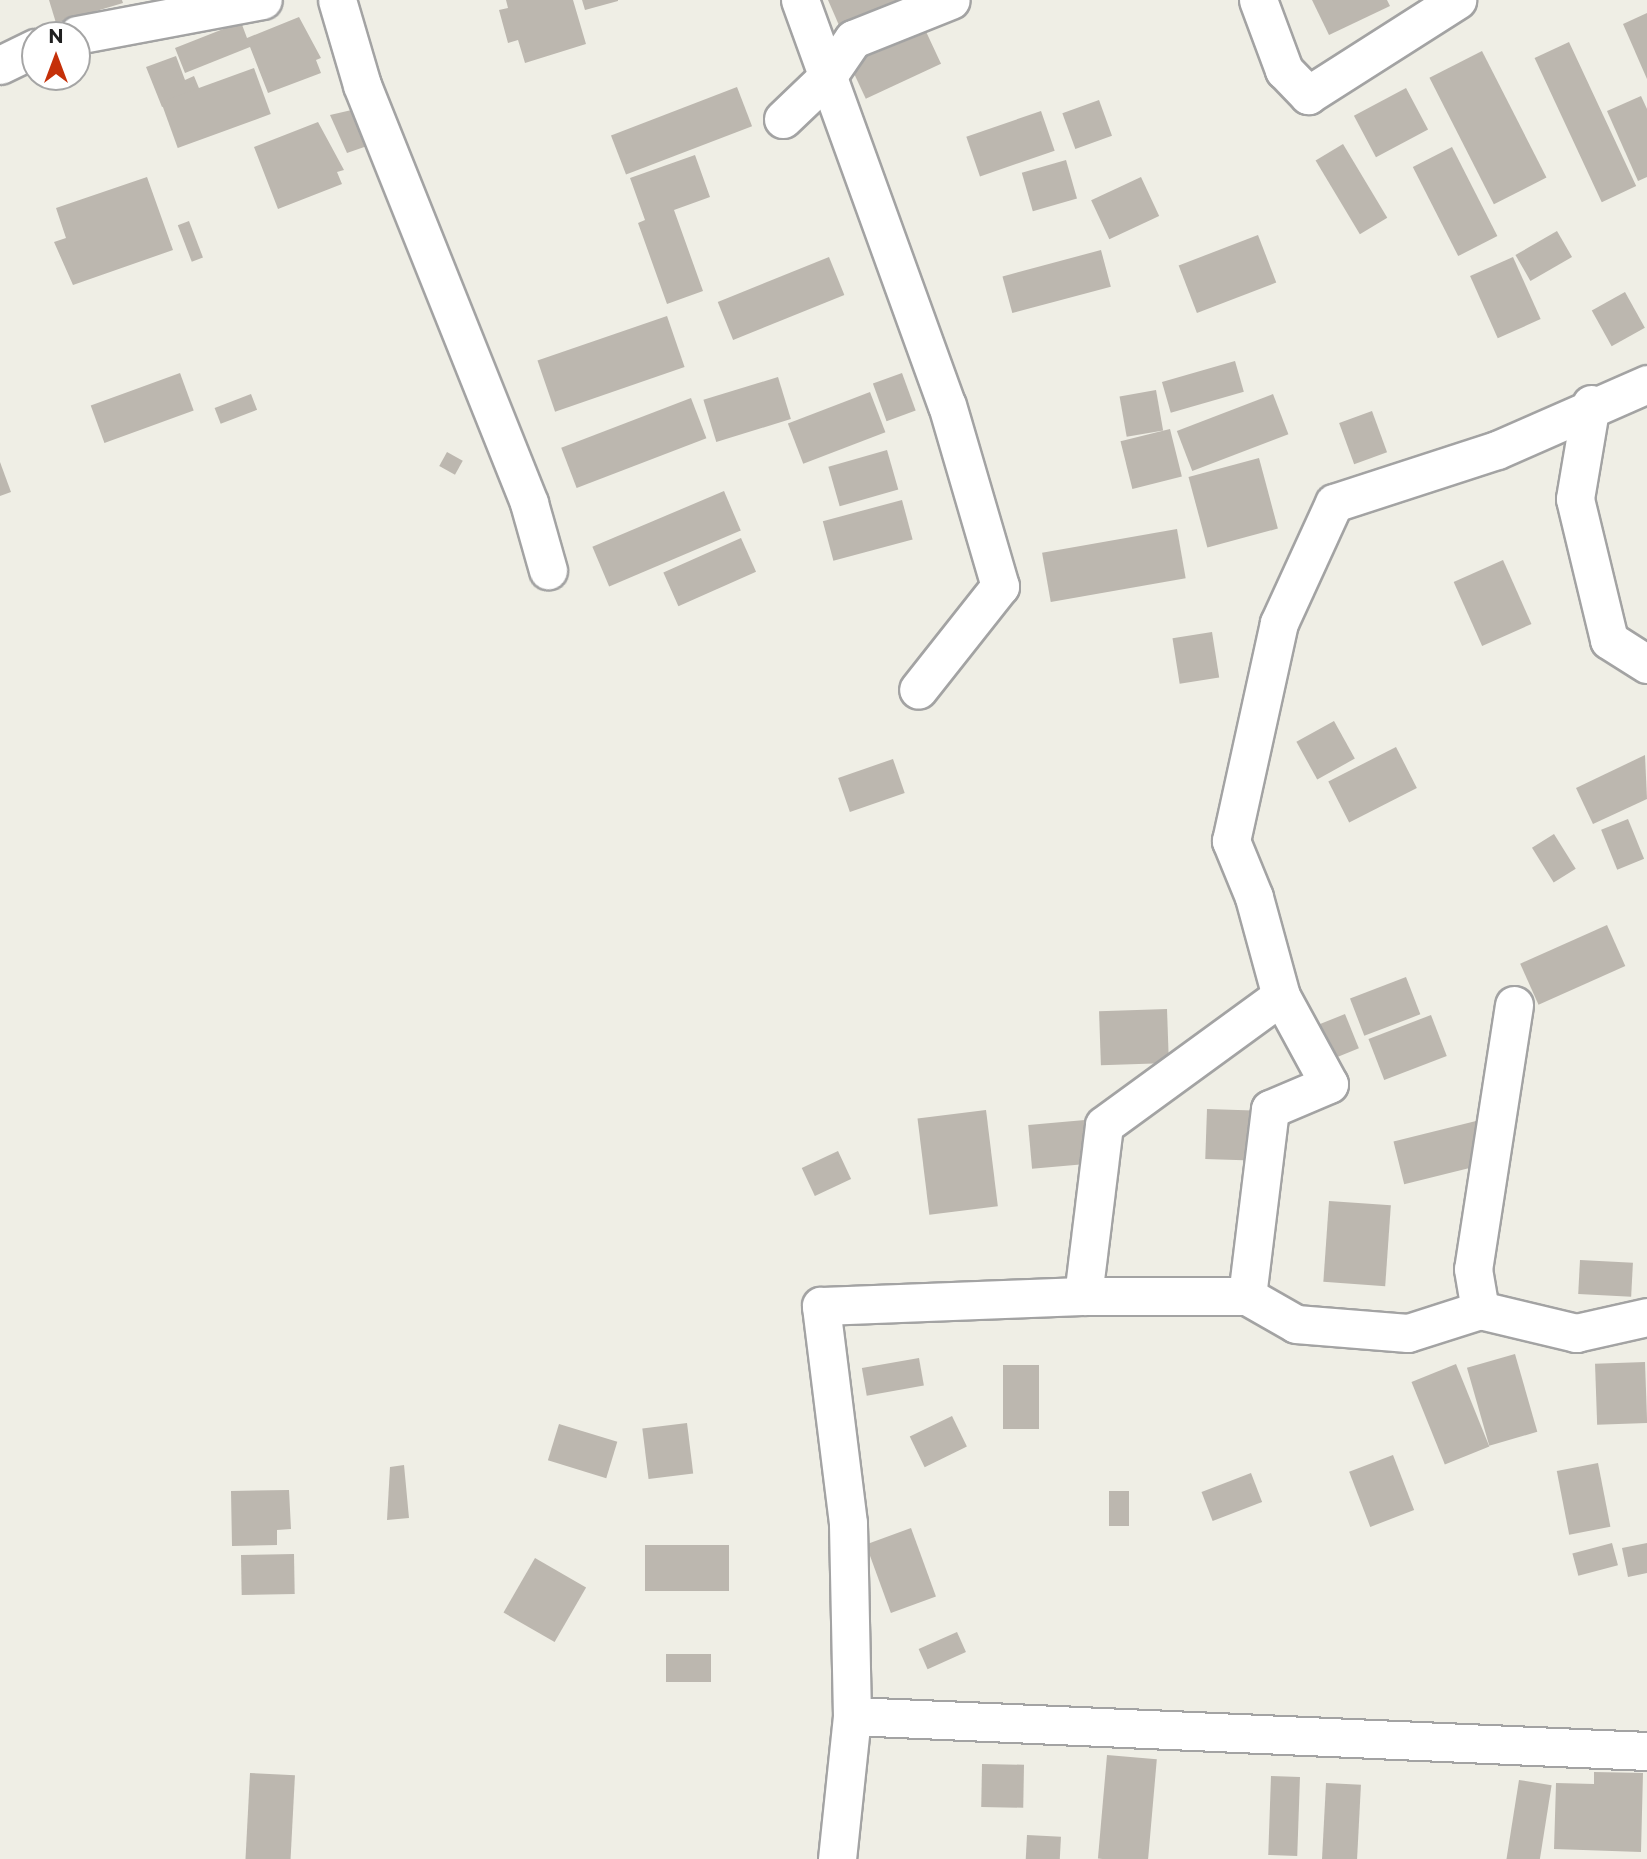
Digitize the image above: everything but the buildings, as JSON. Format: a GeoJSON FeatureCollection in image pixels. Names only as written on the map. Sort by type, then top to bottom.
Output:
{"type":"FeatureCollection","features":[{"type":"Feature","properties":{"kind":"street"},"geometry":{"type":"LineString","coordinates":[[91,32],[263,0]]}},
{"type":"Feature","properties":{"kind":"street"},"geometry":{"type":"LineString","coordinates":[[337,0],[362,85],[529,503],[548,570]]}},
{"type":"Feature","properties":{"kind":"street"},"geometry":{"type":"LineString","coordinates":[[800,0],[947,405],[999,586],[918,690]]}},
{"type":"Feature","properties":{"kind":"street"},"geometry":{"type":"LineString","coordinates":[[783,119],[827,77],[853,39],[951,0]]}},
{"type":"Feature","properties":{"kind":"street"},"geometry":{"type":"LineString","coordinates":[[1258,0],[1284,70],[1308,95],[1457,0]]}},
{"type":"Feature","properties":{"kind":"street"},"geometry":{"type":"LineString","coordinates":[[0,65],[21,55]]}},
{"type":"Feature","properties":{"kind":"street"},"geometry":{"type":"LineString","coordinates":[[1247,1296],[1270,1109],[1329,1084],[1281,996],[1254,897],[1231,841],[1279,623],[1334,503],[1497,450],[1591,404],[1647,384]]}},
{"type":"Feature","properties":{"kind":"street"},"geometry":{"type":"LineString","coordinates":[[1591,404],[1575,499],[1609,640],[1647,664]]}},
{"type":"Feature","properties":{"kind":"street"},"geometry":{"type":"LineString","coordinates":[[1083,1296],[1104,1125],[1281,996]]}},
{"type":"Feature","properties":{"kind":"street"},"geometry":{"type":"LineString","coordinates":[[1480,1310],[1473,1269],[1514,1006]]}},
{"type":"Feature","properties":{"kind":"street"},"geometry":{"type":"LineString","coordinates":[[837,1859],[852,1716],[848,1523],[821,1306],[1083,1296],[1247,1296],[1296,1324],[1408,1333],[1480,1310],[1576,1333],[1647,1317]]}},
{"type":"Feature","properties":{"kind":"street"},"geometry":{"type":"LineString","coordinates":[[852,1716],[1647,1751]]}}]}
